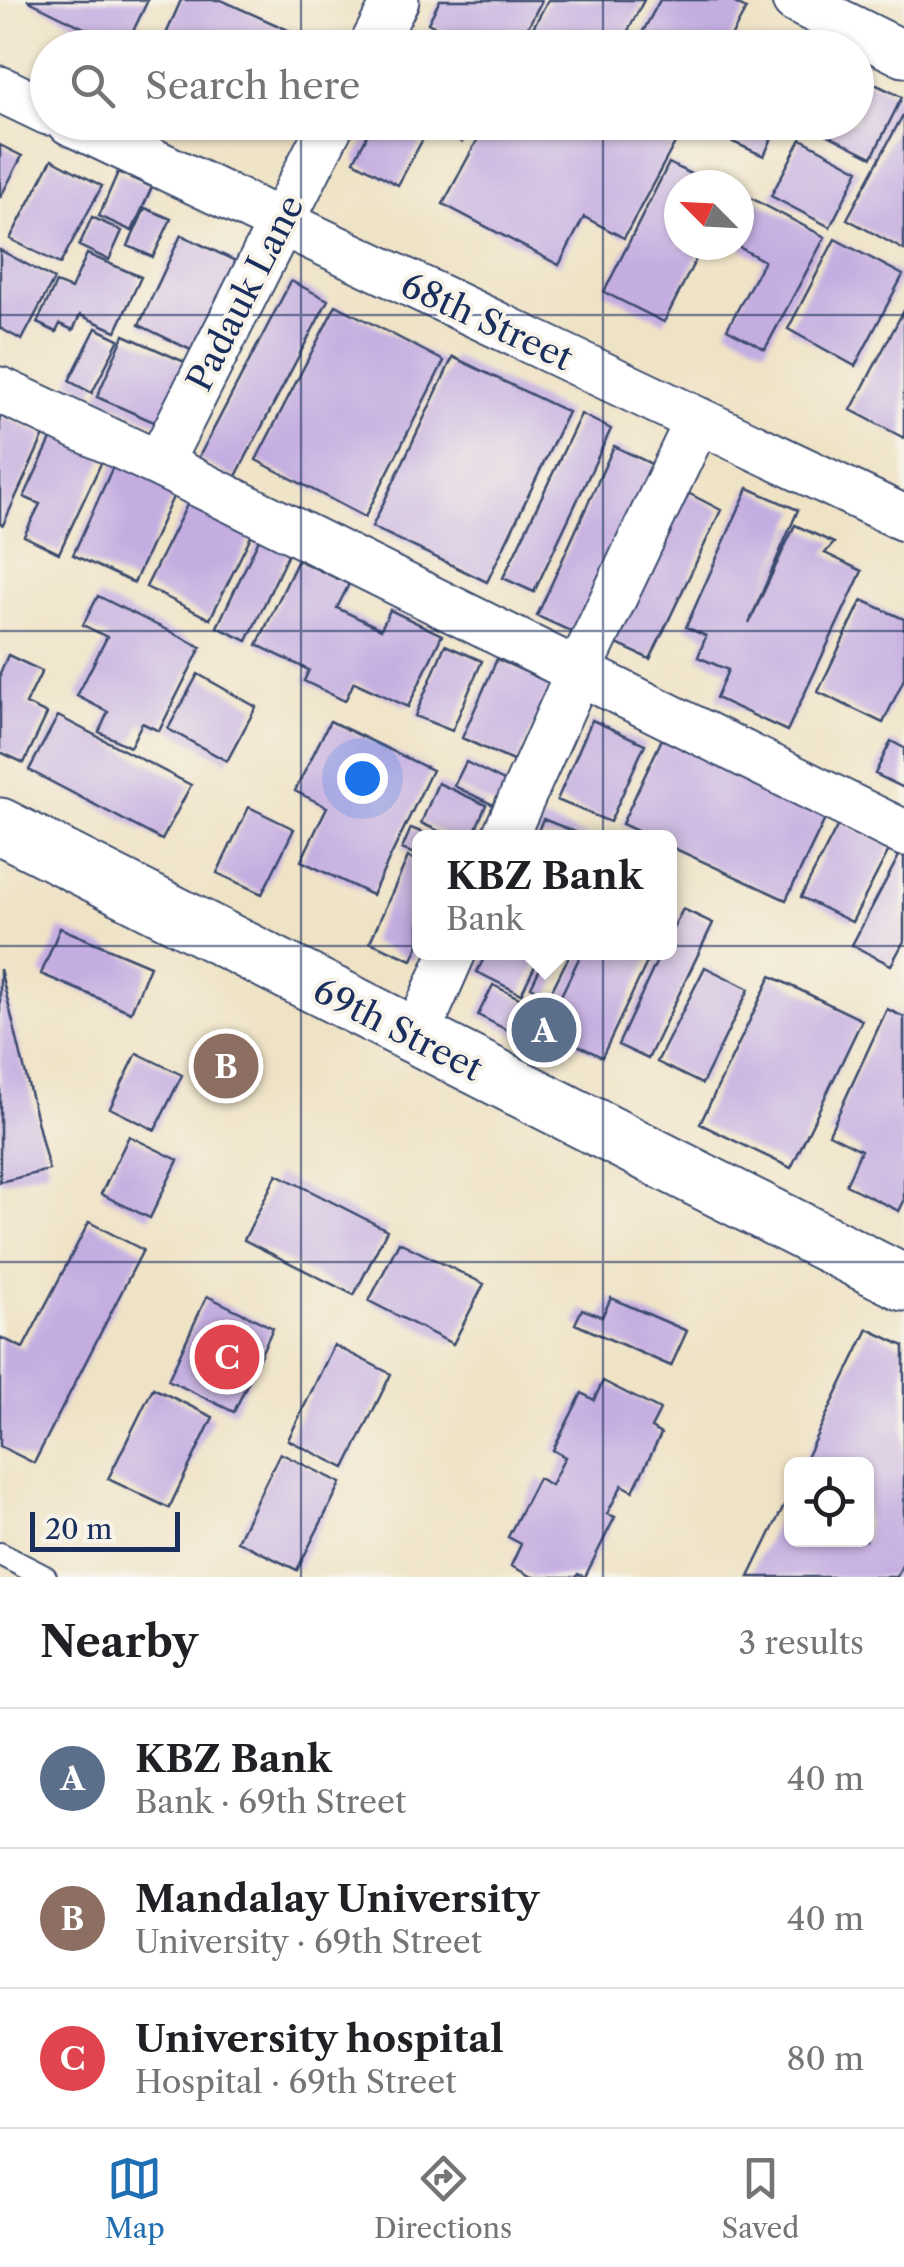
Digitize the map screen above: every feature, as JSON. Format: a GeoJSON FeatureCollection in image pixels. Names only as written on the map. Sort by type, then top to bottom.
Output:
{"type":"FeatureCollection","features":[{"type":"Feature","properties":{"kind":"main road","name":"69th Street"},"geometry":{"type":"LineString","coordinates":[[0,826],[904,1283]]}},
{"type":"Feature","properties":{"kind":"street"},"geometry":{"type":"LineString","coordinates":[[380,30],[396,0]]}},
{"type":"Feature","properties":{"kind":"street"},"geometry":{"type":"LineString","coordinates":[[795,0],[856,30]]}},
{"type":"Feature","properties":{"kind":"street"},"geometry":{"type":"LineString","coordinates":[[874,39],[904,54]]}},
{"type":"Feature","properties":{"kind":"street"},"geometry":{"type":"LineString","coordinates":[[0,89],[30,103]]}},
{"type":"Feature","properties":{"kind":"street","name":"68th Street"},"geometry":{"type":"LineString","coordinates":[[107,140],[904,518]]}},
{"type":"Feature","properties":{"kind":"street","name":"Padauk Lane"},"geometry":{"type":"LineString","coordinates":[[159,464],[323,140]]}},
{"type":"Feature","properties":{"kind":"street"},"geometry":{"type":"LineString","coordinates":[[0,390],[159,464],[904,833]]}},
{"type":"Feature","properties":{"kind":"street"},"geometry":{"type":"LineString","coordinates":[[508,830],[698,420]]}},
{"type":"Feature","properties":{"kind":"street"},"geometry":{"type":"LineString","coordinates":[[415,1038],[449,960]]}},
{"type":"Feature","properties":{"kind":"lane"},"geometry":{"type":"LineString","coordinates":[[0,1554],[46,1577]]}},
{"type":"Feature","properties":{"kind":"building"},"geometry":{"type":"Polygon","coordinates":[[[27,0],[148,0],[134,30],[88,30],[27,0]]]}},
{"type":"Feature","properties":{"kind":"building"},"geometry":{"type":"Polygon","coordinates":[[[181,0],[221,0],[288,30],[168,30],[181,0]]]}},
{"type":"Feature","properties":{"kind":"building"},"geometry":{"type":"Polygon","coordinates":[[[440,0],[542,0],[526,30],[441,30],[428,23],[440,0]]]}},
{"type":"Feature","properties":{"kind":"building"},"geometry":{"type":"Polygon","coordinates":[[[548,0],[644,0],[628,30],[532,30],[548,0]]]}},
{"type":"Feature","properties":{"kind":"building"},"geometry":{"type":"Polygon","coordinates":[[[660,0],[729,0],[746,9],[735,30],[644,30],[660,0]]]}},
{"type":"Feature","properties":{"kind":"building"},"geometry":{"type":"Polygon","coordinates":[[[874,84],[902,97],[872,157],[838,140],[874,140],[874,84]]]}},
{"type":"Feature","properties":{"kind":"building"},"geometry":{"type":"Polygon","coordinates":[[[904,113],[904,250],[847,219],[904,113]]]}},
{"type":"Feature","properties":{"kind":"building"},"geometry":{"type":"Polygon","coordinates":[[[365,140],[422,140],[398,185],[354,161],[365,140]]]}},
{"type":"Feature","properties":{"kind":"building"},"geometry":{"type":"Polygon","coordinates":[[[477,140],[676,140],[624,238],[584,217],[559,265],[443,204],[477,140]]]}},
{"type":"Feature","properties":{"kind":"building"},"geometry":{"type":"Polygon","coordinates":[[[728,140],[771,140],[764,156],[728,140]]]}},
{"type":"Feature","properties":{"kind":"building"},"geometry":{"type":"Polygon","coordinates":[[[800,140],[859,170],[830,227],[771,196],[800,140]]]}},
{"type":"Feature","properties":{"kind":"building"},"geometry":{"type":"Polygon","coordinates":[[[0,145],[22,156],[0,198],[0,145]]]}},
{"type":"Feature","properties":{"kind":"building"},"geometry":{"type":"Polygon","coordinates":[[[52,159],[102,186],[60,264],[10,239],[52,159]]]}},
{"type":"Feature","properties":{"kind":"building"},"geometry":{"type":"Polygon","coordinates":[[[118,172],[152,187],[132,231],[99,216],[118,172]]]}},
{"type":"Feature","properties":{"kind":"building"},"geometry":{"type":"Polygon","coordinates":[[[664,173],[664,260],[695,260],[664,322],[604,292],[664,173]]]}},
{"type":"Feature","properties":{"kind":"building"},"geometry":{"type":"Polygon","coordinates":[[[754,200],[825,237],[765,349],[727,329],[764,261],[754,255],[754,200]]]}},
{"type":"Feature","properties":{"kind":"building"},"geometry":{"type":"Polygon","coordinates":[[[145,208],[171,219],[153,257],[128,246],[145,208]]]}},
{"type":"Feature","properties":{"kind":"building"},"geometry":{"type":"Polygon","coordinates":[[[92,217],[122,231],[109,260],[79,246],[92,217]]]}},
{"type":"Feature","properties":{"kind":"building"},"geometry":{"type":"Polygon","coordinates":[[[181,235],[240,263],[197,353],[139,325],[181,235]]]}},
{"type":"Feature","properties":{"kind":"building"},"geometry":{"type":"Polygon","coordinates":[[[835,239],[903,275],[855,366],[788,329],[835,239]]]}},
{"type":"Feature","properties":{"kind":"building"},"geometry":{"type":"Polygon","coordinates":[[[0,250],[54,279],[22,340],[0,328],[0,250]]]}},
{"type":"Feature","properties":{"kind":"building"},"geometry":{"type":"Polygon","coordinates":[[[87,254],[141,277],[116,331],[80,315],[73,330],[60,324],[56,332],[37,323],[56,283],[71,289],[87,254]]]}},
{"type":"Feature","properties":{"kind":"building"},"geometry":{"type":"Polygon","coordinates":[[[291,281],[328,300],[235,478],[198,459],[291,281]]]}},
{"type":"Feature","properties":{"kind":"building"},"geometry":{"type":"Polygon","coordinates":[[[336,305],[444,361],[365,517],[256,460],[336,305]]]}},
{"type":"Feature","properties":{"kind":"building"},"geometry":{"type":"Polygon","coordinates":[[[904,310],[904,438],[851,410],[904,310]]]}},
{"type":"Feature","properties":{"kind":"building"},"geometry":{"type":"Polygon","coordinates":[[[96,328],[119,339],[92,393],[69,381],[96,328]]]}},
{"type":"Feature","properties":{"kind":"building"},"geometry":{"type":"Polygon","coordinates":[[[124,335],[189,364],[163,426],[97,397],[124,335]]]}},
{"type":"Feature","properties":{"kind":"building"},"geometry":{"type":"Polygon","coordinates":[[[453,357],[568,412],[487,582],[372,527],[453,357]]]}},
{"type":"Feature","properties":{"kind":"building"},"geometry":{"type":"Polygon","coordinates":[[[581,414],[611,429],[534,592],[503,578],[581,414]]]}},
{"type":"Feature","properties":{"kind":"building"},"geometry":{"type":"Polygon","coordinates":[[[0,415],[44,435],[3,525],[0,524],[0,415]]]}},
{"type":"Feature","properties":{"kind":"building"},"geometry":{"type":"Polygon","coordinates":[[[54,433],[104,457],[59,553],[24,536],[40,504],[24,497],[54,433]]]}},
{"type":"Feature","properties":{"kind":"building"},"geometry":{"type":"Polygon","coordinates":[[[614,446],[656,466],[579,635],[537,616],[614,446]]]}},
{"type":"Feature","properties":{"kind":"building"},"geometry":{"type":"Polygon","coordinates":[[[116,460],[177,488],[134,583],[73,555],[116,460]]]}},
{"type":"Feature","properties":{"kind":"building"},"geometry":{"type":"Polygon","coordinates":[[[748,488],[798,510],[749,623],[795,525],[834,543],[825,553],[862,571],[787,731],[716,698],[728,670],[698,657],[706,636],[686,627],[748,488]]]}},
{"type":"Feature","properties":{"kind":"building"},"geometry":{"type":"Polygon","coordinates":[[[684,491],[721,510],[650,659],[612,642],[684,491]]]}},
{"type":"Feature","properties":{"kind":"building"},"geometry":{"type":"Polygon","coordinates":[[[191,497],[255,528],[210,619],[146,587],[191,497]]]}},
{"type":"Feature","properties":{"kind":"building"},"geometry":{"type":"Polygon","coordinates":[[[260,537],[289,552],[247,641],[217,627],[260,537]]]}},
{"type":"Feature","properties":{"kind":"building"},"geometry":{"type":"Polygon","coordinates":[[[298,560],[349,584],[337,608],[381,629],[390,610],[442,635],[408,707],[354,682],[345,701],[304,681],[309,670],[257,645],[298,560]]]}},
{"type":"Feature","properties":{"kind":"building"},"geometry":{"type":"Polygon","coordinates":[[[98,596],[201,647],[159,731],[142,723],[130,747],[99,732],[108,712],[77,696],[107,637],[83,625],[98,596]]]}},
{"type":"Feature","properties":{"kind":"building"},"geometry":{"type":"Polygon","coordinates":[[[862,600],[904,619],[904,679],[883,723],[818,692],[862,600]]]}},
{"type":"Feature","properties":{"kind":"building"},"geometry":{"type":"Polygon","coordinates":[[[445,645],[482,661],[452,731],[415,716],[445,645]]]}},
{"type":"Feature","properties":{"kind":"building"},"geometry":{"type":"Polygon","coordinates":[[[8,655],[42,671],[26,704],[47,714],[24,763],[0,752],[0,673],[8,655]]]}},
{"type":"Feature","properties":{"kind":"building"},"geometry":{"type":"Polygon","coordinates":[[[497,659],[552,684],[517,763],[462,738],[497,659]]]}},
{"type":"Feature","properties":{"kind":"building"},"geometry":{"type":"Polygon","coordinates":[[[198,674],[256,707],[227,761],[168,729],[198,674]]]}},
{"type":"Feature","properties":{"kind":"building"},"geometry":{"type":"Polygon","coordinates":[[[58,716],[191,785],[162,840],[29,770],[58,716]]]}},
{"type":"Feature","properties":{"kind":"building"},"geometry":{"type":"Polygon","coordinates":[[[592,720],[645,744],[610,822],[557,800],[592,720]]]}},
{"type":"Feature","properties":{"kind":"building"},"geometry":{"type":"Polygon","coordinates":[[[330,721],[432,770],[372,895],[301,861],[327,807],[295,791],[330,721]]]}},
{"type":"Feature","properties":{"kind":"building"},"geometry":{"type":"Polygon","coordinates":[[[662,739],[827,815],[786,900],[677,850],[677,830],[635,830],[622,824],[662,739]]]}},
{"type":"Feature","properties":{"kind":"building"},"geometry":{"type":"Polygon","coordinates":[[[891,741],[904,748],[904,788],[875,774],[891,741]]]}},
{"type":"Feature","properties":{"kind":"building"},"geometry":{"type":"Polygon","coordinates":[[[466,762],[518,788],[508,812],[454,786],[466,762]]]}},
{"type":"Feature","properties":{"kind":"building"},"geometry":{"type":"Polygon","coordinates":[[[438,783],[486,805],[475,830],[436,830],[421,823],[438,783]]]}},
{"type":"Feature","properties":{"kind":"building"},"geometry":{"type":"Polygon","coordinates":[[[249,807],[294,829],[262,894],[217,873],[249,807]]]}},
{"type":"Feature","properties":{"kind":"building"},"geometry":{"type":"Polygon","coordinates":[[[543,819],[570,830],[538,830],[543,819]]]}},
{"type":"Feature","properties":{"kind":"building"},"geometry":{"type":"Polygon","coordinates":[[[840,821],[891,846],[852,922],[801,897],[840,821]]]}},
{"type":"Feature","properties":{"kind":"building"},"geometry":{"type":"Polygon","coordinates":[[[411,828],[416,830],[412,830],[412,853],[402,849],[411,828]]]}},
{"type":"Feature","properties":{"kind":"building"},"geometry":{"type":"Polygon","coordinates":[[[900,854],[904,856],[904,941],[891,965],[852,945],[900,854]]]}},
{"type":"Feature","properties":{"kind":"building"},"geometry":{"type":"Polygon","coordinates":[[[408,857],[412,859],[412,960],[370,942],[408,857]]]}},
{"type":"Feature","properties":{"kind":"building"},"geometry":{"type":"Polygon","coordinates":[[[683,909],[713,923],[648,1059],[618,1045],[657,960],[677,960],[677,921],[683,909]]]}},
{"type":"Feature","properties":{"kind":"building"},"geometry":{"type":"Polygon","coordinates":[[[60,928],[150,966],[131,1012],[41,974],[60,928]]]}},
{"type":"Feature","properties":{"kind":"building"},"geometry":{"type":"Polygon","coordinates":[[[483,960],[538,960],[521,994],[477,972],[483,960]]]}},
{"type":"Feature","properties":{"kind":"building"},"geometry":{"type":"Polygon","coordinates":[[[544,960],[567,960],[549,996],[531,987],[544,960]]]}},
{"type":"Feature","properties":{"kind":"building"},"geometry":{"type":"Polygon","coordinates":[[[578,960],[648,960],[602,1057],[545,1029],[578,960]]]}},
{"type":"Feature","properties":{"kind":"building"},"geometry":{"type":"Polygon","coordinates":[[[705,967],[749,989],[702,1084],[657,1062],[705,967]]]}},
{"type":"Feature","properties":{"kind":"building"},"geometry":{"type":"Polygon","coordinates":[[[0,969],[49,1170],[0,1182],[0,969]]]}},
{"type":"Feature","properties":{"kind":"building"},"geometry":{"type":"Polygon","coordinates":[[[771,976],[862,1020],[791,1168],[700,1124],[771,976]]]}},
{"type":"Feature","properties":{"kind":"building"},"geometry":{"type":"Polygon","coordinates":[[[493,985],[541,1009],[526,1040],[478,1015],[493,985]]]}},
{"type":"Feature","properties":{"kind":"building"},"geometry":{"type":"Polygon","coordinates":[[[887,1009],[904,1017],[904,1201],[899,1211],[846,1185],[861,1150],[829,1134],[887,1009]]]}},
{"type":"Feature","properties":{"kind":"building"},"geometry":{"type":"Polygon","coordinates":[[[137,1053],[182,1075],[155,1130],[110,1108],[137,1053]]]}},
{"type":"Feature","properties":{"kind":"building"},"geometry":{"type":"Polygon","coordinates":[[[129,1136],[178,1160],[150,1218],[101,1194],[129,1136]]]}},
{"type":"Feature","properties":{"kind":"building"},"geometry":{"type":"Polygon","coordinates":[[[277,1174],[387,1230],[354,1295],[244,1240],[277,1174]]]}},
{"type":"Feature","properties":{"kind":"building"},"geometry":{"type":"Polygon","coordinates":[[[89,1222],[143,1250],[34,1463],[0,1446],[0,1337],[23,1348],[89,1222]]]}},
{"type":"Feature","properties":{"kind":"building"},"geometry":{"type":"Polygon","coordinates":[[[399,1242],[484,1284],[453,1344],[369,1301],[399,1242]]]}},
{"type":"Feature","properties":{"kind":"building"},"geometry":{"type":"Polygon","coordinates":[[[207,1296],[273,1328],[234,1412],[168,1380],[207,1296]]]}},
{"type":"Feature","properties":{"kind":"building"},"geometry":{"type":"Polygon","coordinates":[[[611,1298],[687,1331],[671,1366],[575,1324],[582,1309],[602,1317],[611,1298]]]}},
{"type":"Feature","properties":{"kind":"building"},"geometry":{"type":"Polygon","coordinates":[[[868,1329],[904,1346],[904,1561],[897,1577],[749,1577],[784,1505],[784,1547],[874,1547],[874,1457],[806,1457],[868,1329]]]}},
{"type":"Feature","properties":{"kind":"building"},"geometry":{"type":"Polygon","coordinates":[[[334,1345],[391,1374],[345,1468],[288,1440],[334,1345]]]}},
{"type":"Feature","properties":{"kind":"building"},"geometry":{"type":"Polygon","coordinates":[[[603,1381],[660,1410],[651,1428],[661,1434],[633,1491],[622,1485],[607,1514],[615,1517],[585,1577],[533,1577],[511,1566],[521,1544],[508,1537],[538,1478],[551,1485],[565,1457],[553,1450],[582,1393],[594,1400],[603,1381]]]}},
{"type":"Feature","properties":{"kind":"building"},"geometry":{"type":"Polygon","coordinates":[[[153,1388],[213,1417],[169,1508],[108,1479],[153,1388]]]}},
{"type":"Feature","properties":{"kind":"building"},"geometry":{"type":"Polygon","coordinates":[[[280,1453],[341,1483],[297,1570],[237,1541],[280,1453]]]}},
{"type":"Feature","properties":{"kind":"place","name":"KBZ Bank"},"geometry":{"type":"Point","coordinates":[544,1030]}},
{"type":"Feature","properties":{"kind":"place","name":"Mandalay University"},"geometry":{"type":"Point","coordinates":[226,1066]}},
{"type":"Feature","properties":{"kind":"place","name":"University hospital"},"geometry":{"type":"Point","coordinates":[227,1357]}}]}
